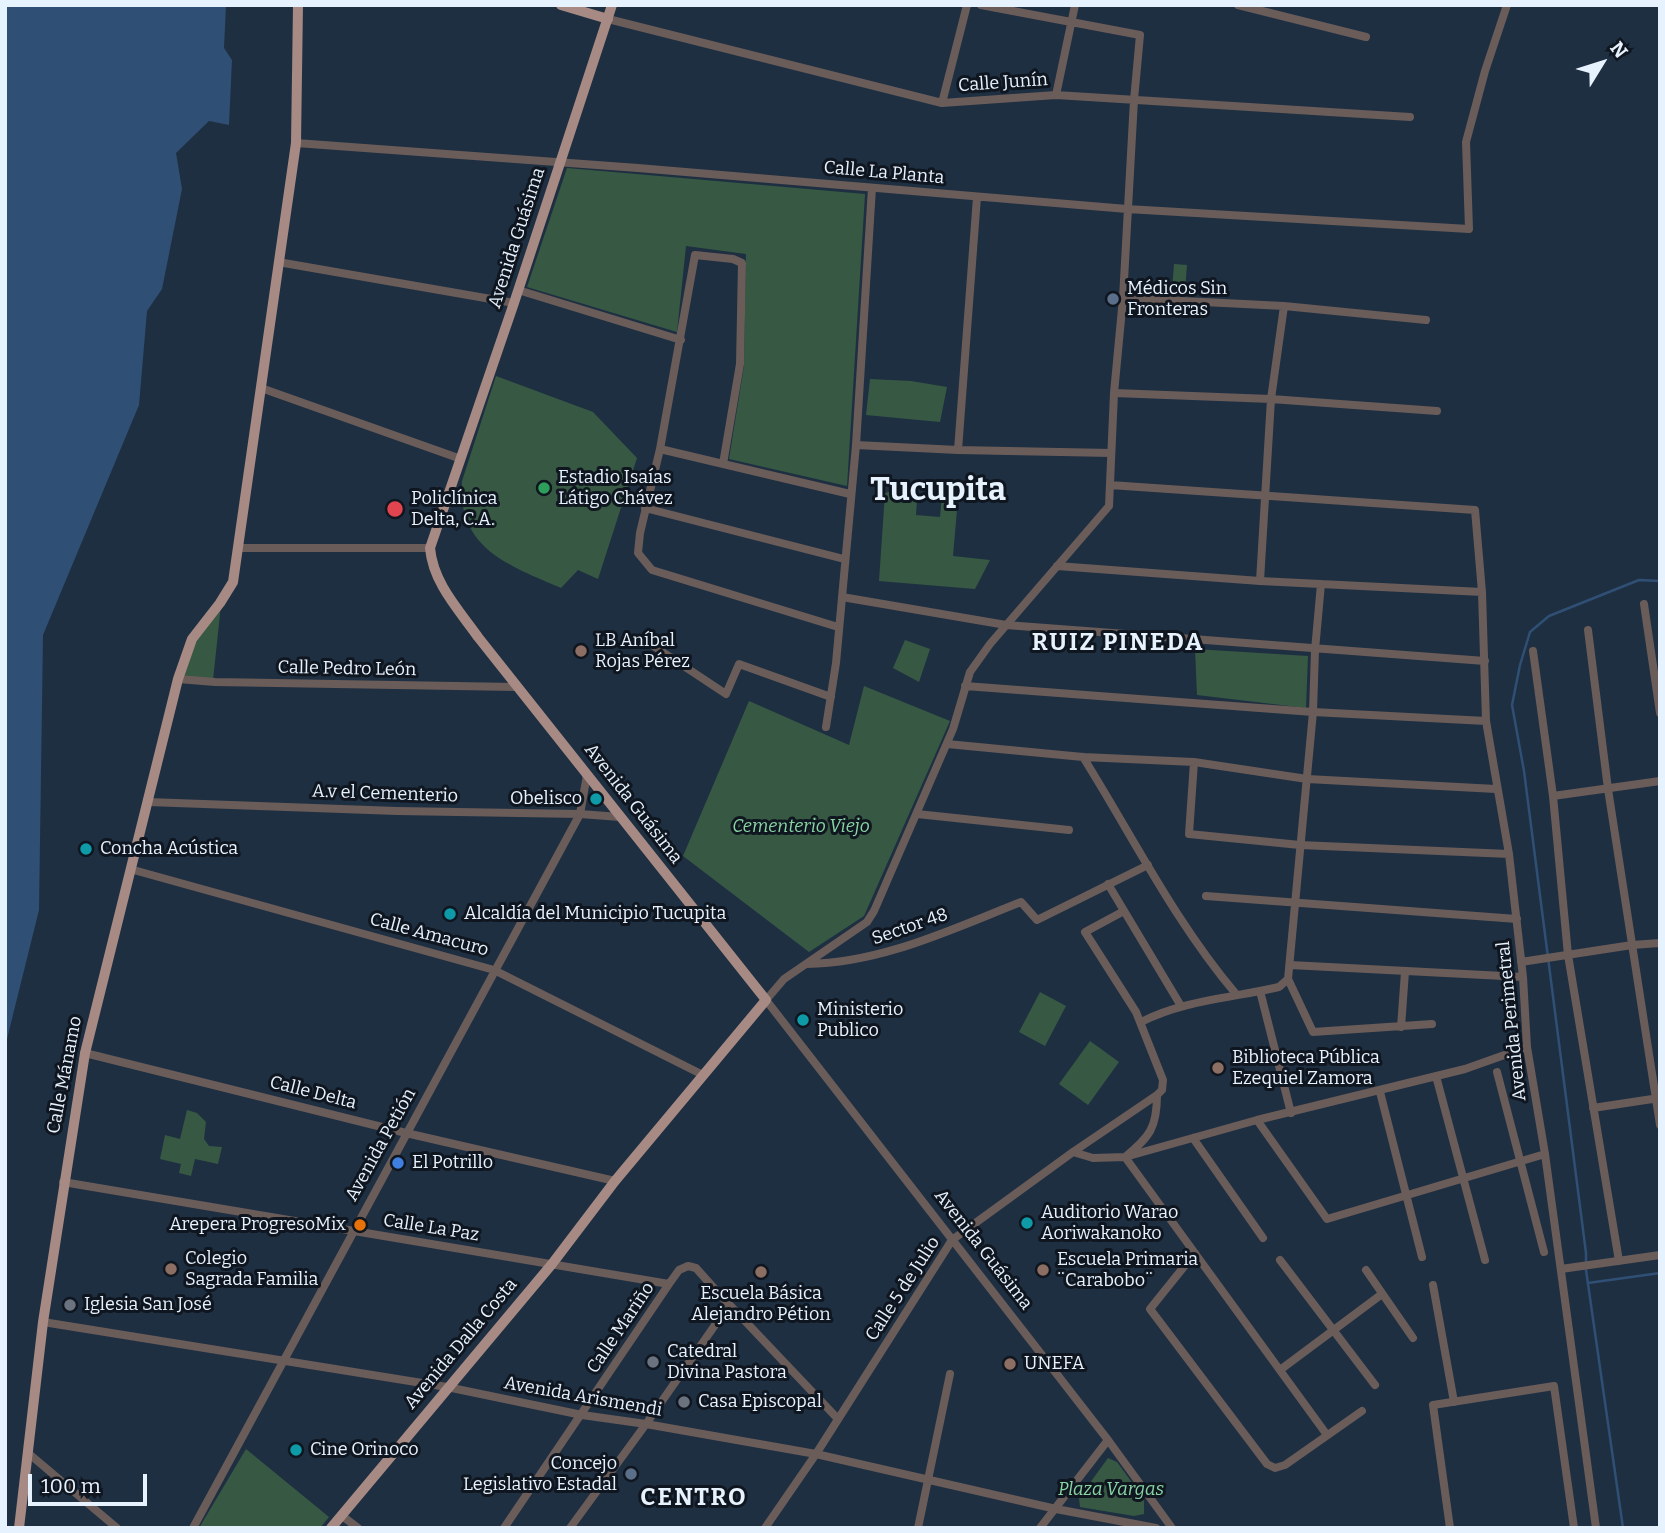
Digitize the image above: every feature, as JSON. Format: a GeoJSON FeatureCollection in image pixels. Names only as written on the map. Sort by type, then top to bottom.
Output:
{"type":"FeatureCollection","features":[{"type":"Feature","properties":{"kind":"main road","name":"Calle Mánamo"},"geometry":{"type":"LineString","coordinates":[[19,1528],[43,1322],[85,1053],[178,679],[192,639],[233,582],[296,143],[298,5]]}},
{"type":"Feature","properties":{"kind":"main road"},"geometry":{"type":"LineString","coordinates":[[561,5],[608,19]]}},
{"type":"Feature","properties":{"kind":"main road","name":"Avenida Guásima"},"geometry":{"type":"LineString","coordinates":[[612,5],[430,548],[435,571],[447,593],[516,687],[766,1000]]}},
{"type":"Feature","properties":{"kind":"main road","name":"Avenida Dalla Costa"},"geometry":{"type":"LineString","coordinates":[[331,1528],[552,1264],[615,1181],[766,1000]]}},
{"type":"Feature","properties":{"kind":"street"},"geometry":{"type":"LineString","coordinates":[[942,103],[967,5]]}},
{"type":"Feature","properties":{"kind":"street"},"geometry":{"type":"LineString","coordinates":[[766,1000],[784,979],[867,922],[947,744],[965,685],[978,659],[1109,506],[1114,393],[1123,298],[1140,34],[981,5]]}},
{"type":"Feature","properties":{"kind":"street"},"geometry":{"type":"LineString","coordinates":[[1056,95],[1075,5]]}},
{"type":"Feature","properties":{"kind":"street"},"geometry":{"type":"LineString","coordinates":[[1238,5],[1366,37]]}},
{"type":"Feature","properties":{"kind":"street","name":"Calle La Planta"},"geometry":{"type":"LineString","coordinates":[[296,143],[1127,209],[1469,229],[1466,142],[1485,71],[1507,5]]}},
{"type":"Feature","properties":{"kind":"street","name":"Calle Junín"},"geometry":{"type":"LineString","coordinates":[[608,19],[942,103],[1056,95],[1410,117]]}},
{"type":"Feature","properties":{"kind":"street"},"geometry":{"type":"LineString","coordinates":[[826,727],[842,597],[849,494],[856,445],[873,188]]}},
{"type":"Feature","properties":{"kind":"street"},"geometry":{"type":"LineString","coordinates":[[958,450],[976,197]]}},
{"type":"Feature","properties":{"kind":"street"},"geometry":{"type":"LineString","coordinates":[[723,464],[740,364],[742,263],[733,259],[695,256],[638,553],[652,570],[838,627]]}},
{"type":"Feature","properties":{"kind":"street"},"geometry":{"type":"LineString","coordinates":[[278,261],[514,303]]}},
{"type":"Feature","properties":{"kind":"street"},"geometry":{"type":"LineString","coordinates":[[518,290],[681,340]]}},
{"type":"Feature","properties":{"kind":"street"},"geometry":{"type":"LineString","coordinates":[[1123,298],[1284,306],[1426,320]]}},
{"type":"Feature","properties":{"kind":"street"},"geometry":{"type":"LineString","coordinates":[[1260,581],[1271,399],[1284,306]]}},
{"type":"Feature","properties":{"kind":"street"},"geometry":{"type":"LineString","coordinates":[[261,388],[461,459]]}},
{"type":"Feature","properties":{"kind":"street"},"geometry":{"type":"LineString","coordinates":[[1114,393],[1271,399],[1437,411]]}},
{"type":"Feature","properties":{"kind":"street"},"geometry":{"type":"LineString","coordinates":[[856,445],[1111,453]]}},
{"type":"Feature","properties":{"kind":"street"},"geometry":{"type":"LineString","coordinates":[[660,449],[849,494]]}},
{"type":"Feature","properties":{"kind":"street"},"geometry":{"type":"LineString","coordinates":[[1110,485],[1266,496]]}},
{"type":"Feature","properties":{"kind":"street","name":"Avenida Perimetral"},"geometry":{"type":"LineString","coordinates":[[1266,496],[1475,510],[1482,592],[1486,721],[1509,854],[1523,977],[1527,1047],[1545,1154],[1596,1528]]}},
{"type":"Feature","properties":{"kind":"street"},"geometry":{"type":"LineString","coordinates":[[645,508],[844,559]]}},
{"type":"Feature","properties":{"kind":"street"},"geometry":{"type":"LineString","coordinates":[[238,548],[430,548]]}},
{"type":"Feature","properties":{"kind":"street"},"geometry":{"type":"LineString","coordinates":[[1057,566],[1260,581],[1482,592]]}},
{"type":"Feature","properties":{"kind":"street"},"geometry":{"type":"LineString","coordinates":[[1321,584],[1313,712],[1288,979],[1313,1032],[1432,1024]]}},
{"type":"Feature","properties":{"kind":"street"},"geometry":{"type":"LineString","coordinates":[[842,597],[1006,625],[1485,662]]}},
{"type":"Feature","properties":{"kind":"street"},"geometry":{"type":"LineString","coordinates":[[1644,604],[1660,713]]}},
{"type":"Feature","properties":{"kind":"street"},"geometry":{"type":"LineString","coordinates":[[1588,630],[1608,789],[1660,1125]]}},
{"type":"Feature","properties":{"kind":"street"},"geometry":{"type":"LineString","coordinates":[[652,645],[726,694],[739,664],[831,697]]}},
{"type":"Feature","properties":{"kind":"street"},"geometry":{"type":"LineString","coordinates":[[1533,651],[1553,796],[1564,956],[1619,1261]]}},
{"type":"Feature","properties":{"kind":"street","name":"Calle Pedro León"},"geometry":{"type":"LineString","coordinates":[[178,679],[215,682],[516,687]]}},
{"type":"Feature","properties":{"kind":"street"},"geometry":{"type":"LineString","coordinates":[[965,685],[1313,712],[1486,721]]}},
{"type":"Feature","properties":{"kind":"street"},"geometry":{"type":"LineString","coordinates":[[947,744],[1083,757],[1194,762],[1307,779],[1496,789]]}},
{"type":"Feature","properties":{"kind":"street"},"geometry":{"type":"LineString","coordinates":[[1083,757],[1176,913],[1236,994]]}},
{"type":"Feature","properties":{"kind":"street"},"geometry":{"type":"LineString","coordinates":[[1194,762],[1189,834],[1300,845],[1509,854]]}},
{"type":"Feature","properties":{"kind":"street","name":"Avenida Petión"},"geometry":{"type":"LineString","coordinates":[[192,1528],[580,814],[587,775]]}},
{"type":"Feature","properties":{"kind":"street"},"geometry":{"type":"LineString","coordinates":[[1553,796],[1660,781]]}},
{"type":"Feature","properties":{"kind":"street","name":"A.v el Cementerio"},"geometry":{"type":"LineString","coordinates":[[149,802],[620,817]]}},
{"type":"Feature","properties":{"kind":"street"},"geometry":{"type":"LineString","coordinates":[[917,814],[1069,830]]}},
{"type":"Feature","properties":{"kind":"street"},"geometry":{"type":"LineString","coordinates":[[1148,865],[1108,884],[1181,1006]]}},
{"type":"Feature","properties":{"kind":"street","name":"Calle Amacuro"},"geometry":{"type":"LineString","coordinates":[[130,869],[494,970],[703,1074]]}},
{"type":"Feature","properties":{"kind":"street","name":"Sector 48"},"geometry":{"type":"LineString","coordinates":[[805,964],[832,964],[870,958],[1021,902],[1037,920],[1108,884]]}},
{"type":"Feature","properties":{"kind":"street"},"geometry":{"type":"LineString","coordinates":[[1206,896],[1517,919]]}},
{"type":"Feature","properties":{"kind":"street"},"geometry":{"type":"LineString","coordinates":[[1124,911],[1085,932],[1141,1022],[1163,1080],[1163,1090],[1157,1095],[1157,1114],[1152,1132],[1125,1157]]}},
{"type":"Feature","properties":{"kind":"street"},"geometry":{"type":"LineString","coordinates":[[1521,962],[1660,943]]}},
{"type":"Feature","properties":{"kind":"street"},"geometry":{"type":"LineString","coordinates":[[1290,965],[1523,977]]}},
{"type":"Feature","properties":{"kind":"street"},"geometry":{"type":"LineString","coordinates":[[1401,1027],[1405,972]]}},
{"type":"Feature","properties":{"kind":"street"},"geometry":{"type":"LineString","coordinates":[[1141,1022],[1162,1011],[1181,1006],[1279,987],[1288,979]]}},
{"type":"Feature","properties":{"kind":"street"},"geometry":{"type":"LineString","coordinates":[[1259,992],[1291,1113]]}},
{"type":"Feature","properties":{"kind":"street","name":"Avenida Guásima"},"geometry":{"type":"LineString","coordinates":[[766,1000],[1108,1440],[1172,1528]]}},
{"type":"Feature","properties":{"kind":"street"},"geometry":{"type":"LineString","coordinates":[[1073,1152],[1093,1158],[1125,1157],[1436,1076],[1527,1047]]}},
{"type":"Feature","properties":{"kind":"street","name":"Calle Delta"},"geometry":{"type":"LineString","coordinates":[[85,1053],[407,1133],[615,1181]]}},
{"type":"Feature","properties":{"kind":"street"},"geometry":{"type":"LineString","coordinates":[[1497,1072],[1544,1252]]}},
{"type":"Feature","properties":{"kind":"street"},"geometry":{"type":"LineString","coordinates":[[1436,1076],[1485,1260]]}},
{"type":"Feature","properties":{"kind":"street"},"geometry":{"type":"LineString","coordinates":[[1380,1091],[1422,1258]]}},
{"type":"Feature","properties":{"kind":"street","name":"Calle 5 de Julio"},"geometry":{"type":"LineString","coordinates":[[765,1528],[816,1454],[953,1240],[1073,1152],[1157,1095]]}},
{"type":"Feature","properties":{"kind":"street"},"geometry":{"type":"LineString","coordinates":[[1593,1108],[1657,1098]]}},
{"type":"Feature","properties":{"kind":"street"},"geometry":{"type":"LineString","coordinates":[[1257,1121],[1327,1219],[1545,1154]]}},
{"type":"Feature","properties":{"kind":"street"},"geometry":{"type":"LineString","coordinates":[[1192,1138],[1263,1238]]}},
{"type":"Feature","properties":{"kind":"street"},"geometry":{"type":"LineString","coordinates":[[1125,1157],[1327,1435]]}},
{"type":"Feature","properties":{"kind":"street","name":"Calle La Paz"},"geometry":{"type":"LineString","coordinates":[[63,1182],[670,1284]]}},
{"type":"Feature","properties":{"kind":"street"},"geometry":{"type":"LineString","coordinates":[[1195,1253],[1150,1309],[1267,1464],[1275,1468],[1285,1465],[1362,1411]]}},
{"type":"Feature","properties":{"kind":"street"},"geometry":{"type":"LineString","coordinates":[[1560,1269],[1660,1255]]}},
{"type":"Feature","properties":{"kind":"street"},"geometry":{"type":"LineString","coordinates":[[1280,1260],[1375,1385]]}},
{"type":"Feature","properties":{"kind":"street"},"geometry":{"type":"LineString","coordinates":[[670,1284],[679,1270],[688,1266],[696,1268],[838,1419]]}},
{"type":"Feature","properties":{"kind":"street"},"geometry":{"type":"LineString","coordinates":[[1366,1270],[1413,1338]]}},
{"type":"Feature","properties":{"kind":"street","name":"Calle Mariño"},"geometry":{"type":"LineString","coordinates":[[504,1528],[670,1284]]}},
{"type":"Feature","properties":{"kind":"street"},"geometry":{"type":"LineString","coordinates":[[1433,1285],[1454,1402]]}},
{"type":"Feature","properties":{"kind":"street"},"geometry":{"type":"LineString","coordinates":[[1280,1370],[1382,1294]]}},
{"type":"Feature","properties":{"kind":"street"},"geometry":{"type":"LineString","coordinates":[[570,1528],[729,1305]]}},
{"type":"Feature","properties":{"kind":"street","name":"Avenida Arismendi"},"geometry":{"type":"LineString","coordinates":[[43,1322],[447,1387],[582,1415],[816,1454],[1056,1509],[1156,1528]]}},
{"type":"Feature","properties":{"kind":"street"},"geometry":{"type":"LineString","coordinates":[[918,1528],[950,1374]]}},
{"type":"Feature","properties":{"kind":"street"},"geometry":{"type":"LineString","coordinates":[[1450,1528],[1433,1405],[1554,1386],[1574,1528]]}},
{"type":"Feature","properties":{"kind":"street"},"geometry":{"type":"LineString","coordinates":[[1040,1528],[1108,1440]]}},
{"type":"Feature","properties":{"kind":"street"},"geometry":{"type":"LineString","coordinates":[[28,1453],[117,1528]]}},
{"type":"Feature","properties":{"kind":"street"},"geometry":{"type":"LineString","coordinates":[[341,1515],[358,1528]]}},
{"type":"Feature","properties":{"kind":"green space"},"geometry":{"type":"Polygon","coordinates":[[[567,168],[865,194],[847,486],[729,459],[744,366],[746,254],[686,246],[677,332],[527,287],[567,168]]]}},
{"type":"Feature","properties":{"kind":"green space"},"geometry":{"type":"Polygon","coordinates":[[[1174,264],[1187,265],[1185,291],[1172,290],[1174,264]]]}},
{"type":"Feature","properties":{"kind":"green space","name":"Estadio Isaías Látigo Chávez"},"geometry":{"type":"Polygon","coordinates":[[[496,376],[593,412],[637,458],[598,579],[578,570],[561,588],[523,571],[490,551],[477,539],[468,523],[463,504],[462,481],[496,376]]]}},
{"type":"Feature","properties":{"kind":"green space"},"geometry":{"type":"Polygon","coordinates":[[[870,379],[911,381],[947,387],[940,422],[866,415],[870,379]]]}},
{"type":"Feature","properties":{"kind":"green space"},"geometry":{"type":"Polygon","coordinates":[[[918,483],[916,515],[940,517],[942,496],[958,498],[953,556],[990,560],[975,589],[879,581],[885,493],[918,483]]]}},
{"type":"Feature","properties":{"kind":"green space"},"geometry":{"type":"Polygon","coordinates":[[[221,605],[213,680],[178,679],[192,639],[221,605]]]}},
{"type":"Feature","properties":{"kind":"green space"},"geometry":{"type":"Polygon","coordinates":[[[905,640],[930,649],[919,682],[893,668],[905,640]]]}},
{"type":"Feature","properties":{"kind":"green space"},"geometry":{"type":"Polygon","coordinates":[[[1195,649],[1308,656],[1306,708],[1197,695],[1195,649]]]}},
{"type":"Feature","properties":{"kind":"green space","name":"Cementerio Viejo"},"geometry":{"type":"Polygon","coordinates":[[[864,686],[950,721],[864,916],[809,952],[683,856],[749,701],[849,745],[864,686]]]}},
{"type":"Feature","properties":{"kind":"green space"},"geometry":{"type":"Polygon","coordinates":[[[1040,992],[1066,1006],[1045,1046],[1019,1032],[1040,992]]]}},
{"type":"Feature","properties":{"kind":"green space"},"geometry":{"type":"Polygon","coordinates":[[[1090,1041],[1119,1062],[1088,1105],[1059,1084],[1090,1041]]]}},
{"type":"Feature","properties":{"kind":"green space"},"geometry":{"type":"Polygon","coordinates":[[[187,1110],[197,1113],[206,1122],[204,1139],[209,1146],[222,1147],[218,1164],[195,1159],[191,1176],[179,1173],[181,1164],[160,1159],[165,1135],[180,1139],[187,1110]]]}},
{"type":"Feature","properties":{"kind":"green space"},"geometry":{"type":"Polygon","coordinates":[[[246,1449],[329,1517],[320,1528],[199,1528],[246,1449]]]}},
{"type":"Feature","properties":{"kind":"green space","name":"Plaza Vargas"},"geometry":{"type":"Polygon","coordinates":[[[1108,1458],[1117,1462],[1144,1499],[1144,1514],[1134,1516],[1080,1507],[1079,1498],[1108,1458]]]}},
{"type":"Feature","properties":{"kind":"water"},"geometry":{"type":"Polygon","coordinates":[[[5,5],[226,5],[224,48],[232,60],[229,125],[209,121],[176,153],[182,189],[162,289],[147,311],[139,405],[43,635],[39,910],[5,1047],[5,5]]]}},
{"type":"Feature","properties":{"kind":"waterway"},"geometry":{"type":"LineString","coordinates":[[1623,1528],[1586,1270],[1524,771],[1512,705],[1530,632],[1549,616],[1639,580],[1660,581]]}},
{"type":"Feature","properties":{"kind":"waterway"},"geometry":{"type":"LineString","coordinates":[[1588,1283],[1660,1273]]}},
{"type":"Feature","properties":{"kind":"place","name":"Médicos Sin Fronteras"},"geometry":{"type":"Point","coordinates":[1113,299]}},
{"type":"Feature","properties":{"kind":"place","name":"Estadio Isaías Látigo Chávez"},"geometry":{"type":"Point","coordinates":[544,488]}},
{"type":"Feature","properties":{"kind":"place","name":"Policlínica Delta, C.A."},"geometry":{"type":"Point","coordinates":[395,509]}},
{"type":"Feature","properties":{"kind":"place","name":"LB Aníbal Rojas Pérez"},"geometry":{"type":"Point","coordinates":[581,651]}},
{"type":"Feature","properties":{"kind":"place","name":"Obelisco"},"geometry":{"type":"Point","coordinates":[596,799]}},
{"type":"Feature","properties":{"kind":"place","name":"Concha Acústica"},"geometry":{"type":"Point","coordinates":[86,849]}},
{"type":"Feature","properties":{"kind":"place","name":"Alcaldía del Municipio Tucupita"},"geometry":{"type":"Point","coordinates":[450,914]}},
{"type":"Feature","properties":{"kind":"place","name":"Ministerio Publico"},"geometry":{"type":"Point","coordinates":[803,1020]}},
{"type":"Feature","properties":{"kind":"place","name":"Biblioteca Pública Ezequiel Zamora"},"geometry":{"type":"Point","coordinates":[1218,1068]}},
{"type":"Feature","properties":{"kind":"place","name":"El Potrillo"},"geometry":{"type":"Point","coordinates":[398,1163]}},
{"type":"Feature","properties":{"kind":"place","name":"Auditorio Warao Aoriwakanoko"},"geometry":{"type":"Point","coordinates":[1027,1223]}},
{"type":"Feature","properties":{"kind":"place","name":"Arepera ProgresoMix"},"geometry":{"type":"Point","coordinates":[360,1225]}},
{"type":"Feature","properties":{"kind":"place","name":"Colegio Sagrada Familia"},"geometry":{"type":"Point","coordinates":[171,1269]}},
{"type":"Feature","properties":{"kind":"place","name":"Escuela Primaria ¨Carabobo¨"},"geometry":{"type":"Point","coordinates":[1043,1270]}},
{"type":"Feature","properties":{"kind":"place","name":"Escuela Básica Alejandro Pétion"},"geometry":{"type":"Point","coordinates":[761,1272]}},
{"type":"Feature","properties":{"kind":"place","name":"Iglesia San José"},"geometry":{"type":"Point","coordinates":[70,1305]}},
{"type":"Feature","properties":{"kind":"place","name":"Catedral Divina Pastora"},"geometry":{"type":"Point","coordinates":[653,1362]}},
{"type":"Feature","properties":{"kind":"place","name":"UNEFA"},"geometry":{"type":"Point","coordinates":[1010,1364]}},
{"type":"Feature","properties":{"kind":"place","name":"Casa Episcopal"},"geometry":{"type":"Point","coordinates":[684,1402]}},
{"type":"Feature","properties":{"kind":"place","name":"Cine Orinoco"},"geometry":{"type":"Point","coordinates":[296,1450]}},
{"type":"Feature","properties":{"kind":"place","name":"Concejo Legislativo Estadal"},"geometry":{"type":"Point","coordinates":[631,1474]}},
{"type":"Feature","properties":{"kind":"district","name":"Tucupita"},"geometry":{"type":"Point","coordinates":[938,491]}},
{"type":"Feature","properties":{"kind":"district","name":"RUIZ PINEDA"},"geometry":{"type":"Point","coordinates":[1118,643]}},
{"type":"Feature","properties":{"kind":"district","name":"CENTRO"},"geometry":{"type":"Point","coordinates":[694,1498]}}]}
